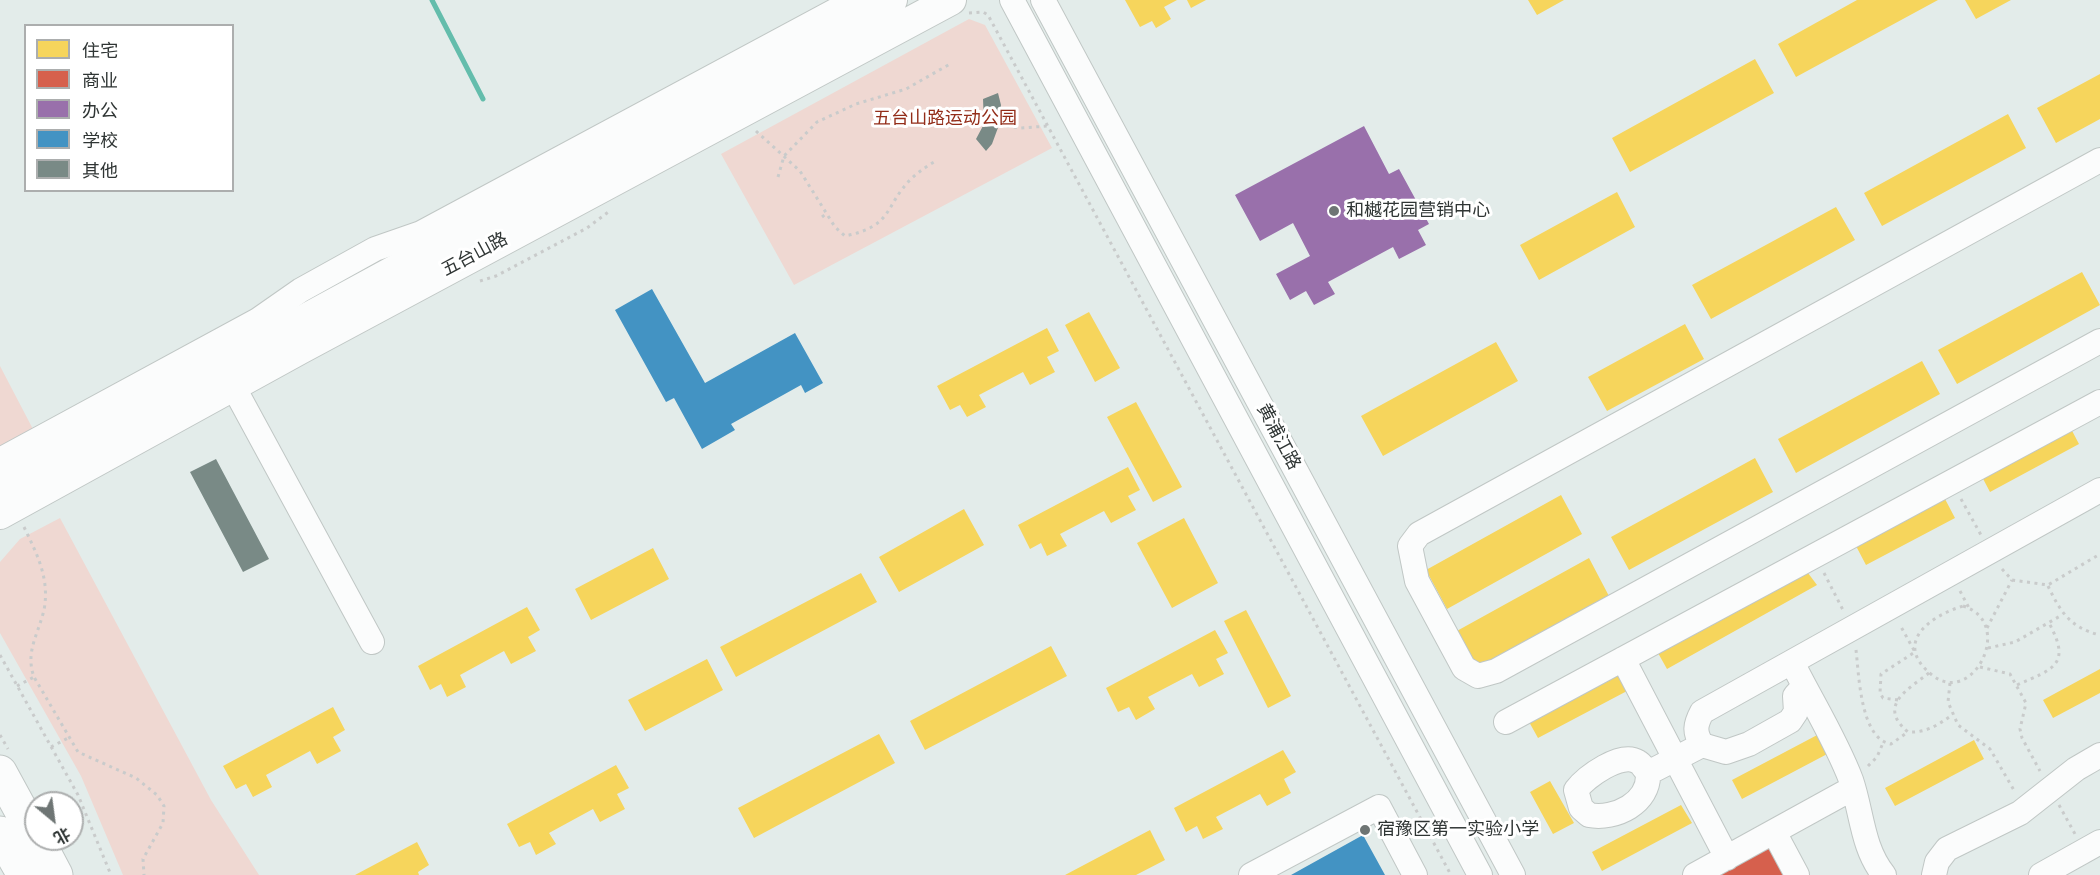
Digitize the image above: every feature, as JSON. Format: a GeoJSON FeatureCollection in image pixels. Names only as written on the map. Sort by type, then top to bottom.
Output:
{"type":"FeatureCollection","features":[{"type":"Feature","properties":{"kind":"highway"},"geometry":{"type":"LineString","coordinates":[[0,772],[24,816]]}},
{"type":"Feature","properties":{"kind":"highway"},"geometry":{"type":"LineString","coordinates":[[0,833],[24,875]]}},
{"type":"Feature","properties":{"kind":"highway"},"geometry":{"type":"LineString","coordinates":[[43,851],[56,875]]}},
{"type":"Feature","properties":{"kind":"main road","name":"五台山路"},"geometry":{"type":"LineString","coordinates":[[0,485],[892,0]]}},
{"type":"Feature","properties":{"kind":"main road","name":"五台山路"},"geometry":{"type":"LineString","coordinates":[[13,524],[233,386],[955,9]]}},
{"type":"Feature","properties":{"kind":"street"},"geometry":{"type":"LineString","coordinates":[[0,460],[258,320],[301,290],[375,249],[421,233],[855,0]]}},
{"type":"Feature","properties":{"kind":"street","name":"黄浦江路"},"geometry":{"type":"LineString","coordinates":[[1011,0],[1479,875]]}},
{"type":"Feature","properties":{"kind":"street","name":"黄浦江路"},"geometry":{"type":"LineString","coordinates":[[1043,0],[1513,875]]}},
{"type":"Feature","properties":{"kind":"street"},"geometry":{"type":"LineString","coordinates":[[2100,160],[1419,534],[1410,546],[1416,581],[1464,668],[1478,676],[1496,671],[2100,341]]}},
{"type":"Feature","properties":{"kind":"street"},"geometry":{"type":"LineString","coordinates":[[233,386],[372,642]]}},
{"type":"Feature","properties":{"kind":"street"},"geometry":{"type":"LineString","coordinates":[[1506,722],[2100,402]]}},
{"type":"Feature","properties":{"kind":"street"},"geometry":{"type":"LineString","coordinates":[[1804,686],[1795,696],[1796,712],[1790,721],[1749,744],[1726,752],[1702,745],[1696,736],[1696,724],[1702,712],[2100,490]]}},
{"type":"Feature","properties":{"kind":"street"},"geometry":{"type":"LineString","coordinates":[[1623,659],[1727,858]]}},
{"type":"Feature","properties":{"kind":"street"},"geometry":{"type":"LineString","coordinates":[[1792,662],[1852,783],[1866,842],[1876,865],[1884,875]]}},
{"type":"Feature","properties":{"kind":"street"},"geometry":{"type":"LineString","coordinates":[[1648,773],[1702,745]]}},
{"type":"Feature","properties":{"kind":"street"},"geometry":{"type":"LineString","coordinates":[[1934,875],[1937,862],[1947,849],[2025,809],[2076,769],[2100,755]]}},
{"type":"Feature","properties":{"kind":"street"},"geometry":{"type":"LineString","coordinates":[[1695,875],[1774,832],[1852,783]]}},
{"type":"Feature","properties":{"kind":"street"},"geometry":{"type":"LineString","coordinates":[[1251,875],[1379,807],[1415,875]]}},
{"type":"Feature","properties":{"kind":"street"},"geometry":{"type":"LineString","coordinates":[[1774,832],[1797,875]]}},
{"type":"Feature","properties":{"kind":"street"},"geometry":{"type":"LineString","coordinates":[[2041,875],[2086,857]]}},
{"type":"Feature","properties":{"kind":"path"},"geometry":{"type":"LineString","coordinates":[[955,9],[977,11],[988,15],[1451,875]]}},
{"type":"Feature","properties":{"kind":"path"},"geometry":{"type":"LineString","coordinates":[[778,177],[784,156],[807,130],[827,116],[856,104],[906,89],[950,64]]}},
{"type":"Feature","properties":{"kind":"path"},"geometry":{"type":"LineString","coordinates":[[764,124],[754,130],[800,171],[835,227],[845,236],[867,229],[888,214],[910,179],[934,162]]}},
{"type":"Feature","properties":{"kind":"path"},"geometry":{"type":"LineString","coordinates":[[999,125],[1021,128],[1048,126]]}},
{"type":"Feature","properties":{"kind":"path"},"geometry":{"type":"LineString","coordinates":[[475,282],[496,276],[587,228],[615,208]]}},
{"type":"Feature","properties":{"kind":"path"},"geometry":{"type":"LineString","coordinates":[[822,217],[828,213]]}},
{"type":"Feature","properties":{"kind":"path"},"geometry":{"type":"LineString","coordinates":[[1951,482],[1990,552],[2012,580],[2048,585],[2100,554]]}},
{"type":"Feature","properties":{"kind":"path"},"geometry":{"type":"LineString","coordinates":[[34,521],[13,524],[41,560],[45,580],[44,608],[30,652],[29,664],[33,677],[78,752],[136,778],[157,795],[164,807],[163,823],[143,859],[144,875]]}},
{"type":"Feature","properties":{"kind":"path"},"geometry":{"type":"LineString","coordinates":[[1815,556],[1853,628],[1864,710],[1870,726],[1883,743],[1890,744],[1908,732],[1925,731],[1952,715]]}},
{"type":"Feature","properties":{"kind":"path"},"geometry":{"type":"LineString","coordinates":[[1891,607],[1920,664],[1939,681],[1950,683],[1968,678],[1979,667],[1988,648],[1987,628],[2012,580]]}},
{"type":"Feature","properties":{"kind":"path"},"geometry":{"type":"LineString","coordinates":[[2048,585],[2062,615],[2090,633],[2100,635]]}},
{"type":"Feature","properties":{"kind":"path"},"geometry":{"type":"LineString","coordinates":[[1898,700],[1883,698],[1880,693],[1881,674],[1915,652],[1919,631],[1929,621],[1963,606],[1979,616],[1987,628]]}},
{"type":"Feature","properties":{"kind":"path"},"geometry":{"type":"LineString","coordinates":[[1988,648],[2015,642],[2062,615]]}},
{"type":"Feature","properties":{"kind":"path"},"geometry":{"type":"LineString","coordinates":[[2017,686],[2047,672],[2057,660],[2061,647],[2049,623]]}},
{"type":"Feature","properties":{"kind":"path"},"geometry":{"type":"LineString","coordinates":[[0,655],[78,795],[111,875]]}},
{"type":"Feature","properties":{"kind":"path"},"geometry":{"type":"LineString","coordinates":[[1979,667],[2010,674],[2017,686],[2026,703],[2020,729],[2022,738],[2086,857]]}},
{"type":"Feature","properties":{"kind":"path"},"geometry":{"type":"LineString","coordinates":[[1908,732],[1895,718],[1893,710],[1898,700],[1929,673]]}},
{"type":"Feature","properties":{"kind":"path"},"geometry":{"type":"LineString","coordinates":[[17,686],[33,677]]}},
{"type":"Feature","properties":{"kind":"path"},"geometry":{"type":"LineString","coordinates":[[1950,683],[1948,702],[1952,715],[1966,734],[1982,741],[1990,749],[2025,809]]}},
{"type":"Feature","properties":{"kind":"path"},"geometry":{"type":"LineString","coordinates":[[51,747],[68,738]]}},
{"type":"Feature","properties":{"kind":"path"},"geometry":{"type":"LineString","coordinates":[[1852,783],[1877,757],[1883,743]]}},
{"type":"Feature","properties":{"kind":"green space","name":"五台山路运动公园"},"geometry":{"type":"Polygon","coordinates":[[[969,19],[985,25],[1052,148],[794,285],[721,154],[969,19]]]}},
{"type":"Feature","properties":{"kind":"green space"},"geometry":{"type":"Polygon","coordinates":[[[0,366],[35,433],[0,451],[0,366]]]}},
{"type":"Feature","properties":{"kind":"green space"},"geometry":{"type":"Polygon","coordinates":[[[60,518],[211,800],[259,875],[123,875],[81,776],[0,633],[0,562],[20,539],[60,518]]]}},
{"type":"Feature","properties":{"kind":"building: 住宅"},"geometry":{"type":"Polygon","coordinates":[[[1125,0],[1177,0],[1164,7],[1171,19],[1156,28],[1152,21],[1140,27],[1125,0]]]}},
{"type":"Feature","properties":{"kind":"building: 住宅"},"geometry":{"type":"Polygon","coordinates":[[[1187,0],[1206,0],[1191,8],[1187,0]]]}},
{"type":"Feature","properties":{"kind":"building: 住宅"},"geometry":{"type":"Polygon","coordinates":[[[1528,0],[1564,0],[1537,15],[1528,0]]]}},
{"type":"Feature","properties":{"kind":"building: 住宅"},"geometry":{"type":"Polygon","coordinates":[[[1857,0],[1938,0],[1796,77],[1778,44],[1857,0]]]}},
{"type":"Feature","properties":{"kind":"building: 住宅"},"geometry":{"type":"Polygon","coordinates":[[[1965,0],[2011,0],[1976,19],[1965,0]]]}},
{"type":"Feature","properties":{"kind":"building: 住宅"},"geometry":{"type":"Polygon","coordinates":[[[1755,59],[1774,93],[1630,172],[1612,138],[1755,59]]]}},
{"type":"Feature","properties":{"kind":"building: 住宅"},"geometry":{"type":"Polygon","coordinates":[[[2100,74],[2100,119],[2056,143],[2037,108],[2100,74]]]}},
{"type":"Feature","properties":{"kind":"building: 住宅"},"geometry":{"type":"Polygon","coordinates":[[[2008,114],[2026,148],[1882,226],[1864,193],[2008,114]]]}},
{"type":"Feature","properties":{"kind":"building: 住宅"},"geometry":{"type":"Polygon","coordinates":[[[1617,192],[1635,227],[1539,280],[1520,245],[1617,192]]]}},
{"type":"Feature","properties":{"kind":"building: 住宅"},"geometry":{"type":"Polygon","coordinates":[[[1836,207],[1855,240],[1711,319],[1692,285],[1836,207]]]}},
{"type":"Feature","properties":{"kind":"building: 住宅"},"geometry":{"type":"Polygon","coordinates":[[[2082,272],[2100,305],[1957,384],[1938,350],[2082,272]]]}},
{"type":"Feature","properties":{"kind":"building: 住宅"},"geometry":{"type":"Polygon","coordinates":[[[1089,312],[1120,368],[1095,382],[1065,325],[1089,312]]]}},
{"type":"Feature","properties":{"kind":"building: 住宅"},"geometry":{"type":"Polygon","coordinates":[[[1685,324],[1704,359],[1607,411],[1588,377],[1685,324]]]}},
{"type":"Feature","properties":{"kind":"building: 住宅"},"geometry":{"type":"Polygon","coordinates":[[[1047,328],[1059,351],[1047,357],[1055,372],[1030,385],[1023,372],[979,395],[986,407],[967,417],[960,405],[950,410],[937,386],[1047,328]]]}},
{"type":"Feature","properties":{"kind":"building: 住宅"},"geometry":{"type":"Polygon","coordinates":[[[1496,342],[1518,381],[1383,456],[1361,416],[1496,342]]]}},
{"type":"Feature","properties":{"kind":"building: 住宅"},"geometry":{"type":"Polygon","coordinates":[[[1922,361],[1940,394],[1796,473],[1778,439],[1922,361]]]}},
{"type":"Feature","properties":{"kind":"building: 住宅"},"geometry":{"type":"Polygon","coordinates":[[[1136,402],[1182,487],[1153,502],[1107,417],[1136,402]]]}},
{"type":"Feature","properties":{"kind":"building: 住宅"},"geometry":{"type":"Polygon","coordinates":[[[2069,425],[2079,444],[1990,492],[1980,473],[2069,425]]]}},
{"type":"Feature","properties":{"kind":"building: 住宅"},"geometry":{"type":"Polygon","coordinates":[[[1755,458],[1773,492],[1629,570],[1611,537],[1755,458]]]}},
{"type":"Feature","properties":{"kind":"building: 住宅"},"geometry":{"type":"Polygon","coordinates":[[[1128,467],[1140,490],[1128,496],[1136,510],[1111,523],[1104,511],[1060,534],[1067,546],[1047,556],[1041,543],[1030,549],[1018,525],[1128,467]]]}},
{"type":"Feature","properties":{"kind":"building: 住宅"},"geometry":{"type":"Polygon","coordinates":[[[1561,495],[1582,534],[1447,609],[1426,570],[1561,495]]]}},
{"type":"Feature","properties":{"kind":"building: 住宅"},"geometry":{"type":"Polygon","coordinates":[[[1945,499],[1955,518],[1866,565],[1856,546],[1945,499]]]}},
{"type":"Feature","properties":{"kind":"building: 住宅"},"geometry":{"type":"Polygon","coordinates":[[[964,509],[984,545],[899,592],[879,557],[964,509]]]}},
{"type":"Feature","properties":{"kind":"building: 住宅"},"geometry":{"type":"Polygon","coordinates":[[[1184,518],[1218,583],[1172,608],[1137,543],[1184,518]]]}},
{"type":"Feature","properties":{"kind":"building: 住宅"},"geometry":{"type":"Polygon","coordinates":[[[653,548],[669,579],[591,620],[575,589],[653,548]]]}},
{"type":"Feature","properties":{"kind":"building: 住宅"},"geometry":{"type":"Polygon","coordinates":[[[1589,558],[1610,598],[1487,665],[1471,662],[1455,632],[1589,558]]]}},
{"type":"Feature","properties":{"kind":"building: 住宅"},"geometry":{"type":"Polygon","coordinates":[[[1805,569],[1817,585],[1667,669],[1658,653],[1805,569]]]}},
{"type":"Feature","properties":{"kind":"building: 住宅"},"geometry":{"type":"Polygon","coordinates":[[[861,573],[877,602],[736,677],[720,647],[861,573]]]}},
{"type":"Feature","properties":{"kind":"building: 住宅"},"geometry":{"type":"Polygon","coordinates":[[[527,607],[540,630],[528,637],[536,651],[511,664],[504,651],[460,675],[466,687],[447,697],[441,684],[430,690],[418,666],[527,607]]]}},
{"type":"Feature","properties":{"kind":"building: 住宅"},"geometry":{"type":"Polygon","coordinates":[[[1246,610],[1291,696],[1268,708],[1224,621],[1246,610]]]}},
{"type":"Feature","properties":{"kind":"building: 住宅"},"geometry":{"type":"Polygon","coordinates":[[[1215,630],[1228,653],[1216,659],[1224,674],[1199,687],[1192,674],[1148,697],[1155,709],[1136,720],[1129,707],[1118,712],[1106,688],[1215,630]]]}},
{"type":"Feature","properties":{"kind":"building: 住宅"},"geometry":{"type":"Polygon","coordinates":[[[1051,646],[1067,676],[925,750],[910,721],[1051,646]]]}},
{"type":"Feature","properties":{"kind":"building: 住宅"},"geometry":{"type":"Polygon","coordinates":[[[707,659],[723,690],[645,731],[628,700],[707,659]]]}},
{"type":"Feature","properties":{"kind":"building: 住宅"},"geometry":{"type":"Polygon","coordinates":[[[2100,669],[2100,693],[2053,718],[2043,700],[2100,669]]]}},
{"type":"Feature","properties":{"kind":"building: 住宅"},"geometry":{"type":"Polygon","coordinates":[[[1617,672],[1627,691],[1538,738],[1528,720],[1617,672]]]}},
{"type":"Feature","properties":{"kind":"building: 住宅"},"geometry":{"type":"Polygon","coordinates":[[[333,707],[345,730],[333,737],[341,751],[317,764],[310,751],[266,775],[272,787],[253,797],[246,784],[236,789],[223,766],[333,707]]]}},
{"type":"Feature","properties":{"kind":"building: 住宅"},"geometry":{"type":"Polygon","coordinates":[[[1821,733],[1831,752],[1742,799],[1732,780],[1821,733]]]}},
{"type":"Feature","properties":{"kind":"building: 住宅"},"geometry":{"type":"Polygon","coordinates":[[[879,734],[895,763],[754,838],[738,808],[879,734]]]}},
{"type":"Feature","properties":{"kind":"building: 住宅"},"geometry":{"type":"Polygon","coordinates":[[[1974,740],[1984,759],[1895,806],[1885,788],[1974,740]]]}},
{"type":"Feature","properties":{"kind":"building: 住宅"},"geometry":{"type":"Polygon","coordinates":[[[1283,750],[1296,772],[1284,779],[1291,793],[1267,806],[1260,794],[1216,817],[1223,829],[1203,839],[1197,826],[1186,832],[1174,808],[1283,750]]]}},
{"type":"Feature","properties":{"kind":"building: 住宅"},"geometry":{"type":"Polygon","coordinates":[[[616,765],[629,788],[617,794],[625,809],[600,822],[593,809],[549,833],[556,844],[536,855],[530,842],[519,847],[507,824],[616,765]]]}},
{"type":"Feature","properties":{"kind":"building: 住宅"},"geometry":{"type":"Polygon","coordinates":[[[1550,781],[1574,823],[1553,834],[1530,792],[1550,781]]]}},
{"type":"Feature","properties":{"kind":"building: 住宅"},"geometry":{"type":"Polygon","coordinates":[[[1681,805],[1692,823],[1602,871],[1592,852],[1681,805]]]}},
{"type":"Feature","properties":{"kind":"building: 住宅"},"geometry":{"type":"Polygon","coordinates":[[[1150,830],[1165,860],[1136,875],[1065,875],[1150,830]]]}},
{"type":"Feature","properties":{"kind":"building: 住宅"},"geometry":{"type":"Polygon","coordinates":[[[417,842],[429,865],[418,872],[419,875],[355,875],[417,842]]]}},
{"type":"Feature","properties":{"kind":"building: 商业"},"geometry":{"type":"Polygon","coordinates":[[[1771,846],[1787,875],[1718,875],[1771,846]]]}},
{"type":"Feature","properties":{"kind":"building: 办公"},"geometry":{"type":"Polygon","coordinates":[[[1364,126],[1389,174],[1399,169],[1429,224],[1418,230],[1426,245],[1399,259],[1393,247],[1328,282],[1335,294],[1314,305],[1306,291],[1290,300],[1276,274],[1310,256],[1293,223],[1260,241],[1235,195],[1364,126]]]}},
{"type":"Feature","properties":{"kind":"building: 学校"},"geometry":{"type":"Polygon","coordinates":[[[652,289],[705,383],[795,333],[823,383],[805,393],[801,385],[731,424],[735,430],[702,449],[674,398],[666,402],[615,310],[652,289]]]}},
{"type":"Feature","properties":{"kind":"building: 学校"},"geometry":{"type":"Polygon","coordinates":[[[1363,835],[1385,875],[1291,875],[1363,835]]]}},
{"type":"Feature","properties":{"kind":"building: 其他"},"geometry":{"type":"Polygon","coordinates":[[[998,93],[1001,105],[999,125],[992,144],[986,151],[976,139],[984,124],[983,99],[998,93]]]}},
{"type":"Feature","properties":{"kind":"building: 其他"},"geometry":{"type":"Polygon","coordinates":[[[216,459],[269,559],[243,572],[190,472],[216,459]]]}},
{"type":"Feature","properties":{"kind":"waterway"},"geometry":{"type":"LineString","coordinates":[[432,0],[483,99]]}},
{"type":"Feature","properties":{"kind":"place","name":"和樾花园营销中心"},"geometry":{"type":"Point","coordinates":[1334,211]}},
{"type":"Feature","properties":{"kind":"place","name":"宿豫区第一实验小学"},"geometry":{"type":"Point","coordinates":[1365,830]}}]}
